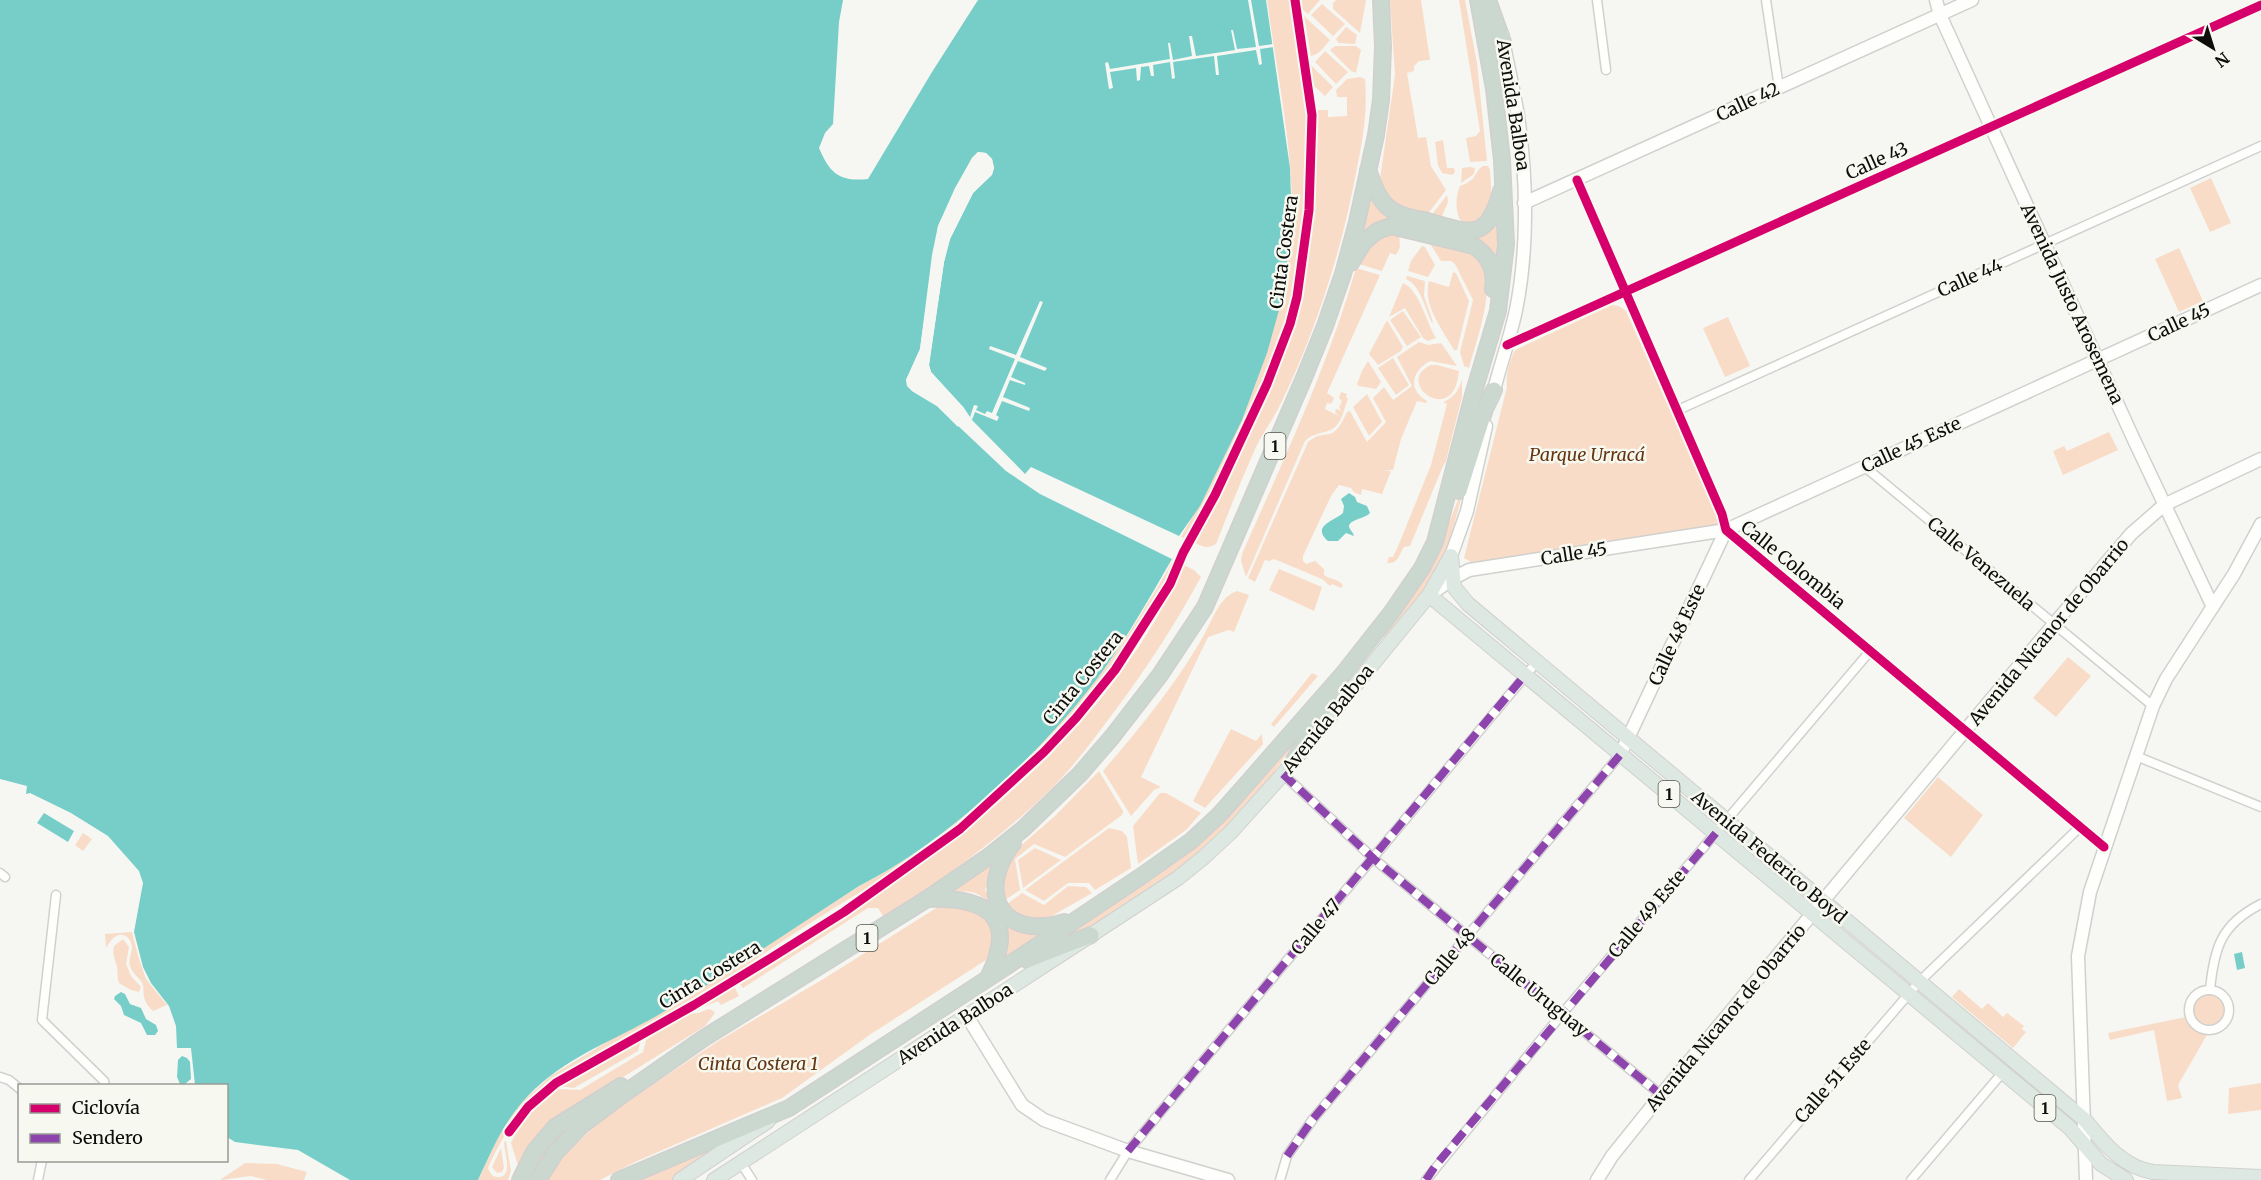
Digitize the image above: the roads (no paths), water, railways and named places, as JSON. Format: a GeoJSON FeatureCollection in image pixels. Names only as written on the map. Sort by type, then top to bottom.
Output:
{"type":"FeatureCollection","features":[{"type":"Feature","properties":{"kind":"highway","name":"1"},"geometry":{"type":"LineString","coordinates":[[704,1038],[927,899],[988,857],[1023,829],[1054,800],[1112,737],[1160,675],[1205,607],[1304,378],[1343,274],[1368,170],[1381,100],[1383,46],[1381,0]]}},
{"type":"Feature","properties":{"kind":"highway","name":"Avenida Balboa"},"geometry":{"type":"LineString","coordinates":[[619,1180],[789,1108],[995,974],[1191,841],[1220,814],[1343,674],[1406,593],[1435,542],[1498,311],[1506,226],[1494,89],[1478,0]]}},
{"type":"Feature","properties":{"kind":"highway"},"geometry":{"type":"LineString","coordinates":[[1488,0],[1503,42]]}},
{"type":"Feature","properties":{"kind":"highway"},"geometry":{"type":"LineString","coordinates":[[1368,170],[1375,189],[1388,207],[1399,214],[1462,231],[1475,230],[1489,221],[1498,204],[1503,184]]}},
{"type":"Feature","properties":{"kind":"highway"},"geometry":{"type":"LineString","coordinates":[[1343,274],[1364,242],[1377,231],[1391,226],[1474,246],[1484,252],[1493,270],[1494,285],[1485,336],[1485,357]]}},
{"type":"Feature","properties":{"kind":"highway"},"geometry":{"type":"LineString","coordinates":[[1435,542],[1457,498],[1485,409],[1494,390]]}},
{"type":"Feature","properties":{"kind":"highway"},"geometry":{"type":"LineString","coordinates":[[1294,760],[1343,674]]}},
{"type":"Feature","properties":{"kind":"highway"},"geometry":{"type":"LineString","coordinates":[[1023,829],[1001,860],[995,875],[995,894],[1000,907],[1008,916],[1025,925],[1042,927],[1071,920],[1094,907]]}},
{"type":"Feature","properties":{"kind":"highway"},"geometry":{"type":"LineString","coordinates":[[927,899],[968,900],[991,914],[999,930],[1001,942],[995,974],[1091,935]]}},
{"type":"Feature","properties":{"kind":"highway"},"geometry":{"type":"LineString","coordinates":[[538,1180],[556,1152],[582,1125],[704,1038]]}},
{"type":"Feature","properties":{"kind":"highway"},"geometry":{"type":"LineString","coordinates":[[520,1180],[534,1152],[555,1127],[584,1107],[704,1038]]}},
{"type":"Feature","properties":{"kind":"main road","name":"Avenida Balboa"},"geometry":{"type":"LineString","coordinates":[[1451,556],[1467,511],[1494,390],[1516,309],[1521,276],[1524,180],[1519,124],[1496,0]]}},
{"type":"Feature","properties":{"kind":"main road","name":"Avenida Justo Arosemena"},"geometry":{"type":"LineString","coordinates":[[1936,0],[1940,15],[2044,244],[2213,607]]}},
{"type":"Feature","properties":{"kind":"main road","name":"Calle 42"},"geometry":{"type":"LineString","coordinates":[[1524,203],[1972,0]]}},
{"type":"Feature","properties":{"kind":"main road","name":"Calle 45"},"geometry":{"type":"LineString","coordinates":[[2097,360],[2261,285]]}},
{"type":"Feature","properties":{"kind":"main road","name":"Calle 45 Este"},"geometry":{"type":"LineString","coordinates":[[1725,531],[2097,360]]}},
{"type":"Feature","properties":{"kind":"main road","name":"Avenida Nicanor de Obarrio"},"geometry":{"type":"LineString","coordinates":[[1598,1180],[1612,1156],[1661,1095],[2054,624],[2132,534],[2164,505],[2261,459]]}},
{"type":"Feature","properties":{"kind":"main road"},"geometry":{"type":"LineString","coordinates":[[2086,1180],[2078,956],[2090,892],[2152,706],[2177,660],[2213,607],[2261,524]]}},
{"type":"Feature","properties":{"kind":"main road","name":"Calle 45"},"geometry":{"type":"LineString","coordinates":[[1446,578],[1469,570],[1725,531]]}},
{"type":"Feature","properties":{"kind":"main road","name":"Calle 48 Este"},"geometry":{"type":"LineString","coordinates":[[1628,739],[1725,531]]}},
{"type":"Feature","properties":{"kind":"main road"},"geometry":{"type":"LineString","coordinates":[[1446,578],[1451,556]]}},
{"type":"Feature","properties":{"kind":"main road","name":"Avenida Balboa"},"geometry":{"type":"LineString","coordinates":[[714,1180],[1178,878],[1204,857],[1231,832],[1283,774],[1429,595],[1446,578]]}},
{"type":"Feature","properties":{"kind":"main road","name":"Avenida Federico Boyd"},"geometry":{"type":"LineString","coordinates":[[1446,578],[1460,596],[1536,663],[2085,1120]]}},
{"type":"Feature","properties":{"kind":"main road","name":"Avenida Federico Boyd"},"geometry":{"type":"LineString","coordinates":[[1429,595],[2070,1128],[2085,1146]]}},
{"type":"Feature","properties":{"kind":"main road","name":"Calle 48"},"geometry":{"type":"LineString","coordinates":[[1620,755],[1628,739]]}},
{"type":"Feature","properties":{"kind":"main road"},"geometry":{"type":"LineString","coordinates":[[967,1016],[1022,1105],[1044,1120],[1128,1151],[1228,1180]]}},
{"type":"Feature","properties":{"kind":"main road"},"geometry":{"type":"LineString","coordinates":[[2003,1072],[2012,1068],[2025,1071]]}},
{"type":"Feature","properties":{"kind":"main road","name":"Avenida Balboa"},"geometry":{"type":"LineString","coordinates":[[680,1180],[789,1108]]}},
{"type":"Feature","properties":{"kind":"main road","name":"1"},"geometry":{"type":"LineString","coordinates":[[2085,1120],[2115,1153],[2143,1171],[2261,1177]]}},
{"type":"Feature","properties":{"kind":"main road","name":"1"},"geometry":{"type":"LineString","coordinates":[[2085,1146],[2102,1164],[2126,1180]]}},
{"type":"Feature","properties":{"kind":"street"},"geometry":{"type":"LineString","coordinates":[[1597,0],[1606,70]]}},
{"type":"Feature","properties":{"kind":"street"},"geometry":{"type":"LineString","coordinates":[[1766,0],[1779,88]]}},
{"type":"Feature","properties":{"kind":"street","name":"Calle 43"},"geometry":{"type":"LineString","coordinates":[[1507,345],[2261,5]]}},
{"type":"Feature","properties":{"kind":"street","name":"Calle 44"},"geometry":{"type":"LineString","coordinates":[[1678,410],[2261,146]]}},
{"type":"Feature","properties":{"kind":"street","name":"Calle Colombia"},"geometry":{"type":"LineString","coordinates":[[1577,180],[1722,514],[1725,531],[2104,847]]}},
{"type":"Feature","properties":{"kind":"street","name":"Calle Venezuela"},"geometry":{"type":"LineString","coordinates":[[1865,467],[2152,706]]}},
{"type":"Feature","properties":{"kind":"street","name":"Calle 49 Este"},"geometry":{"type":"LineString","coordinates":[[1426,1180],[1562,1014],[1870,650]]}},
{"type":"Feature","properties":{"kind":"street","name":"Calle 47"},"geometry":{"type":"LineString","coordinates":[[1110,1180],[1128,1151],[1536,663]]}},
{"type":"Feature","properties":{"kind":"street","name":"Calle 48"},"geometry":{"type":"LineString","coordinates":[[1280,1180],[1287,1156],[1313,1119],[1620,755]]}},
{"type":"Feature","properties":{"kind":"street"},"geometry":{"type":"LineString","coordinates":[[2136,756],[2261,807]]}},
{"type":"Feature","properties":{"kind":"street","name":"Calle Uruguay"},"geometry":{"type":"LineString","coordinates":[[1283,774],[1374,859],[1661,1095]]}},
{"type":"Feature","properties":{"kind":"street","name":"Calle 51 Este"},"geometry":{"type":"LineString","coordinates":[[1749,1180],[1908,993],[2080,826]]}},
{"type":"Feature","properties":{"kind":"street"},"geometry":{"type":"LineString","coordinates":[[56,895],[42,1020],[105,1084]]}},
{"type":"Feature","properties":{"kind":"street"},"geometry":{"type":"LineString","coordinates":[[2210,990],[2212,962],[2219,940],[2238,917],[2261,904]]}},
{"type":"Feature","properties":{"kind":"street"},"geometry":{"type":"LineString","coordinates":[[2210,990],[2222,994],[2226,999],[2229,1012],[2228,1018],[2219,1027],[2206,1029],[2194,1023],[2190,1011],[2193,999],[2204,991],[2210,990]]}},
{"type":"Feature","properties":{"kind":"street"},"geometry":{"type":"LineString","coordinates":[[1911,1180],[2003,1072]]}},
{"type":"Feature","properties":{"kind":"street"},"geometry":{"type":"LineString","coordinates":[[0,1077],[9,1080],[18,1087]]}},
{"type":"Feature","properties":{"kind":"street"},"geometry":{"type":"LineString","coordinates":[[38,1180],[42,1162]]}},
{"type":"Feature","properties":{"kind":"street"},"geometry":{"type":"LineString","coordinates":[[741,1162],[752,1180]]}},
{"type":"Feature","properties":{"kind":"water"},"geometry":{"type":"Polygon","coordinates":[[[0,0],[843,0],[839,22],[833,124],[825,133],[819,148],[832,170],[843,177],[858,180],[868,179],[978,0],[1266,0],[1290,168],[1292,228],[1281,303],[1267,353],[1242,420],[1200,506],[1179,536],[1031,467],[1025,474],[972,420],[931,372],[929,365],[944,262],[950,239],[973,193],[992,175],[994,168],[992,159],[986,153],[978,152],[972,158],[938,226],[920,349],[906,380],[912,391],[937,406],[1006,471],[1040,494],[1172,559],[1112,658],[1079,702],[1023,763],[959,820],[926,845],[660,1014],[580,1056],[550,1076],[536,1088],[509,1120],[478,1180],[350,1180],[298,1150],[235,1142],[228,1138],[228,1084],[195,1084],[191,1048],[177,1048],[176,1026],[169,1006],[151,983],[143,967],[134,932],[143,883],[139,871],[108,836],[71,813],[30,793],[26,794],[27,786],[0,779],[0,0]]]}},
{"type":"Feature","properties":{"kind":"water"},"geometry":{"type":"Polygon","coordinates":[[[1349,493],[1355,497],[1357,502],[1367,506],[1370,513],[1350,524],[1349,527],[1354,536],[1346,533],[1338,541],[1328,541],[1323,536],[1323,528],[1343,513],[1344,506],[1341,499],[1349,493]]]}},
{"type":"Feature","properties":{"kind":"water"},"geometry":{"type":"Polygon","coordinates":[[[44,813],[74,831],[68,842],[37,823],[44,813]]]}},
{"type":"Feature","properties":{"kind":"water"},"geometry":{"type":"Polygon","coordinates":[[[2242,952],[2245,968],[2237,970],[2234,954],[2242,952]]]}},
{"type":"Feature","properties":{"kind":"water"},"geometry":{"type":"Polygon","coordinates":[[[121,992],[125,994],[130,1004],[141,1008],[146,1019],[156,1025],[158,1031],[155,1035],[147,1035],[141,1023],[124,1015],[121,1006],[114,999],[121,992]]]}},
{"type":"Feature","properties":{"kind":"water"},"geometry":{"type":"Polygon","coordinates":[[[182,1056],[190,1062],[191,1079],[185,1084],[180,1084],[177,1077],[178,1060],[182,1056]]]}},
{"type":"Feature","properties":{"kind":"park label","name":"Parque Urracá"},"geometry":{"type":"Point","coordinates":[1587,455]}},
{"type":"Feature","properties":{"kind":"park label","name":"Cinta Costera 1"},"geometry":{"type":"Point","coordinates":[758,1064]}}]}
